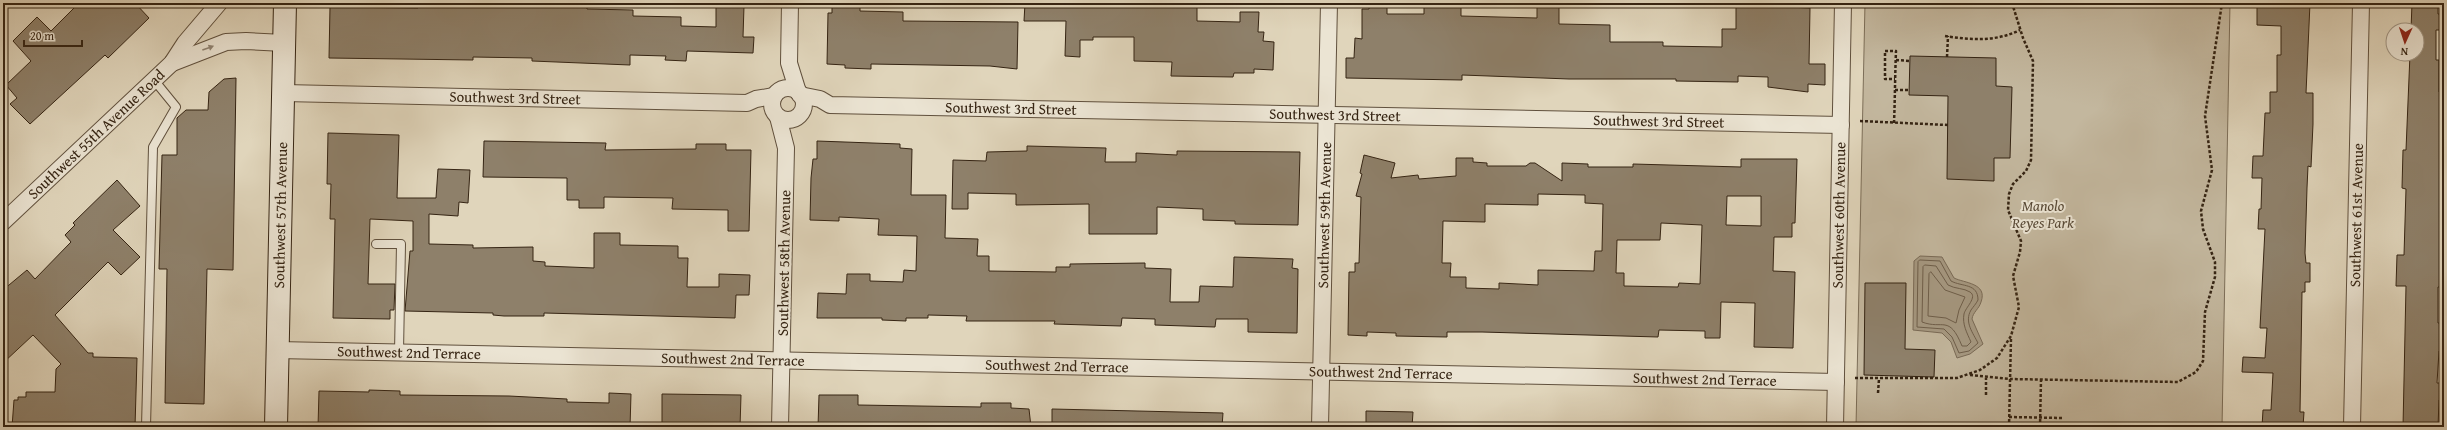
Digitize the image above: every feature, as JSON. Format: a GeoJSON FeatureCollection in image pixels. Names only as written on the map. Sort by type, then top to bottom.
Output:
{"type":"FeatureCollection","features":[{"type":"Feature","properties":{"kind":"main road","name":"Southwest 57th Avenue"},"geometry":{"type":"LineString","coordinates":[[276,427],[285,3]]}},
{"type":"Feature","properties":{"kind":"street","name":"Southwest 55th Avenue Road"},"geometry":{"type":"LineString","coordinates":[[3,222],[172,63],[219,3]]}},
{"type":"Feature","properties":{"kind":"street"},"geometry":{"type":"LineString","coordinates":[[790,3],[789,63],[803,107],[799,115]]}},
{"type":"Feature","properties":{"kind":"street","name":"Southwest 59th Avenue"},"geometry":{"type":"LineString","coordinates":[[1320,427],[1329,3]]}},
{"type":"Feature","properties":{"kind":"street","name":"Southwest 60th Avenue"},"geometry":{"type":"LineString","coordinates":[[1835,427],[1843,3]]}},
{"type":"Feature","properties":{"kind":"street","name":"Southwest 61st Avenue"},"geometry":{"type":"LineString","coordinates":[[2352,427],[2361,3]]}},
{"type":"Feature","properties":{"kind":"street","name":"Southwest 55th Avenue Road"},"geometry":{"type":"LineString","coordinates":[[172,63],[226,42],[284,43]]}},
{"type":"Feature","properties":{"kind":"street"},"geometry":{"type":"LineString","coordinates":[[776,114],[772,105],[780,79],[789,63]]}},
{"type":"Feature","properties":{"kind":"street","name":"Southwest 3rd Street"},"geometry":{"type":"LineString","coordinates":[[746,103],[790,88],[799,93],[820,99],[830,105],[1841,125]]}},
{"type":"Feature","properties":{"kind":"street","name":"Southwest 3rd Street"},"geometry":{"type":"LineString","coordinates":[[284,93],[746,103],[776,114],[785,120],[821,110],[830,105]]}},
{"type":"Feature","properties":{"kind":"street","name":"Southwest 58th Avenue"},"geometry":{"type":"LineString","coordinates":[[776,114],[786,148],[780,427]]}},
{"type":"Feature","properties":{"kind":"street","name":"Southwest 58th Avenue"},"geometry":{"type":"LineString","coordinates":[[786,148],[792,138],[799,115]]}},
{"type":"Feature","properties":{"kind":"street","name":"Southwest 2nd Terrace"},"geometry":{"type":"LineString","coordinates":[[277,350],[1836,382]]}},
{"type":"Feature","properties":{"kind":"lane"},"geometry":{"type":"LineString","coordinates":[[146,427],[153,147],[176,107],[154,80]]}},
{"type":"Feature","properties":{"kind":"lane"},"geometry":{"type":"LineString","coordinates":[[376,244],[401,244],[399,352]]}},
{"type":"Feature","properties":{"kind":"path"},"geometry":{"type":"LineString","coordinates":[[2009,427],[2011,336],[2019,307],[2013,271],[2021,246],[2020,235],[2008,210],[2008,199],[2013,184],[2026,171],[2032,154],[2033,61],[2020,30],[2012,3]]}},
{"type":"Feature","properties":{"kind":"path"},"geometry":{"type":"LineString","coordinates":[[1970,374],[1986,378],[2010,379],[2178,382],[2190,376],[2200,367],[2204,354],[2205,312],[2213,286],[2216,268],[2201,221],[2202,204],[2210,179],[2212,163],[2205,116],[2222,3]]}},
{"type":"Feature","properties":{"kind":"path"},"geometry":{"type":"LineString","coordinates":[[1947,57],[1946,36],[1962,39],[1992,38],[2009,35],[2020,30]]}},
{"type":"Feature","properties":{"kind":"path"},"geometry":{"type":"LineString","coordinates":[[1894,123],[1896,51],[1885,51],[1885,79],[1895,79]]}},
{"type":"Feature","properties":{"kind":"path"},"geometry":{"type":"LineString","coordinates":[[1896,60],[1910,61]]}},
{"type":"Feature","properties":{"kind":"path"},"geometry":{"type":"LineString","coordinates":[[1895,90],[1909,90]]}},
{"type":"Feature","properties":{"kind":"path"},"geometry":{"type":"LineString","coordinates":[[1860,121],[1948,125]]}},
{"type":"Feature","properties":{"kind":"path"},"geometry":{"type":"LineString","coordinates":[[1855,378],[1947,379],[1970,374],[1980,370],[1997,358],[2011,336]]}},
{"type":"Feature","properties":{"kind":"path"},"geometry":{"type":"LineString","coordinates":[[1986,378],[1986,395]]}},
{"type":"Feature","properties":{"kind":"path"},"geometry":{"type":"LineString","coordinates":[[1878,393],[1879,379]]}},
{"type":"Feature","properties":{"kind":"path"},"geometry":{"type":"LineString","coordinates":[[2040,427],[2041,379]]}},
{"type":"Feature","properties":{"kind":"path"},"geometry":{"type":"LineString","coordinates":[[2009,418],[2063,418]]}},
{"type":"Feature","properties":{"kind":"green space","name":"Manolo Reyes Park"},"geometry":{"type":"Polygon","coordinates":[[[1865,3],[2230,3],[2222,427],[1856,427],[1865,3]]]}},
{"type":"Feature","properties":{"kind":"water"},"geometry":{"type":"Polygon","coordinates":[[[1920,256],[1942,257],[1954,278],[1974,285],[1981,291],[1981,302],[1972,319],[1983,344],[1970,354],[1957,358],[1951,342],[1942,333],[1913,330],[1914,261],[1920,256]]]}},
{"type":"Feature","properties":{"kind":"building"},"geometry":{"type":"Polygon","coordinates":[[[79,3],[135,3],[149,18],[108,58],[105,55],[30,124],[10,104],[17,98],[6,85],[31,61],[13,41],[37,17],[51,31],[79,3]]]}},
{"type":"Feature","properties":{"kind":"building"},"geometry":{"type":"Polygon","coordinates":[[[418,3],[587,3],[587,9],[633,10],[633,16],[681,17],[681,26],[716,27],[716,6],[744,6],[743,37],[754,37],[753,53],[687,51],[686,61],[665,60],[666,56],[630,55],[630,65],[532,61],[532,58],[473,57],[473,60],[329,58],[330,7],[418,8],[418,3]]]}},
{"type":"Feature","properties":{"kind":"building"},"geometry":{"type":"Polygon","coordinates":[[[832,3],[860,3],[860,11],[903,12],[903,21],[1018,22],[1017,69],[990,66],[871,64],[871,69],[845,68],[845,65],[827,64],[828,13],[832,13],[832,3]]]}},
{"type":"Feature","properties":{"kind":"building"},"geometry":{"type":"Polygon","coordinates":[[[1025,3],[1094,3],[1094,7],[1135,7],[1135,3],[1197,3],[1197,21],[1240,22],[1240,12],[1259,12],[1258,32],[1264,32],[1263,41],[1274,42],[1273,70],[1254,69],[1254,73],[1234,73],[1233,77],[1171,76],[1172,62],[1134,61],[1134,37],[1093,37],[1093,40],[1080,40],[1080,57],[1065,56],[1066,21],[1024,21],[1025,3]]]}},
{"type":"Feature","properties":{"kind":"building"},"geometry":{"type":"Polygon","coordinates":[[[1369,3],[1387,3],[1387,14],[1424,14],[1424,3],[1461,3],[1461,16],[1537,18],[1537,3],[1559,3],[1559,24],[1610,25],[1610,42],[1663,42],[1663,46],[1722,47],[1722,29],[1736,29],[1736,3],[1764,3],[1764,6],[1810,8],[1809,64],[1825,64],[1825,85],[1808,84],[1808,92],[1768,87],[1768,77],[1738,76],[1738,82],[1676,81],[1676,79],[1569,79],[1462,75],[1462,80],[1346,78],[1346,58],[1354,58],[1355,38],[1362,39],[1362,9],[1369,9],[1369,3]]]}},
{"type":"Feature","properties":{"kind":"building"},"geometry":{"type":"Polygon","coordinates":[[[2257,3],[2310,3],[2306,93],[2313,93],[2313,124],[2311,167],[2308,166],[2305,253],[2306,263],[2310,263],[2310,282],[2305,282],[2305,292],[2302,292],[2300,412],[2304,412],[2303,427],[2262,427],[2263,410],[2271,410],[2273,373],[2242,372],[2243,357],[2265,358],[2267,328],[2260,328],[2265,229],[2258,229],[2259,209],[2261,209],[2262,178],[2252,178],[2253,156],[2263,156],[2265,113],[2270,113],[2270,92],[2277,92],[2277,55],[2281,55],[2281,26],[2257,25],[2257,3]]]}},
{"type":"Feature","properties":{"kind":"building"},"geometry":{"type":"Polygon","coordinates":[[[2412,3],[2438,3],[2438,14],[2442,14],[2441,30],[2436,30],[2436,60],[2439,60],[2439,92],[2444,93],[2441,172],[2444,172],[2444,287],[2438,287],[2438,323],[2441,323],[2441,329],[2444,329],[2444,351],[2439,351],[2437,383],[2444,383],[2444,400],[2439,400],[2438,427],[2403,427],[2406,286],[2396,286],[2397,255],[2404,255],[2406,189],[2402,188],[2403,150],[2406,150],[2410,62],[2425,62],[2425,22],[2411,22],[2412,3]]]}},
{"type":"Feature","properties":{"kind":"building"},"geometry":{"type":"Polygon","coordinates":[[[1910,56],[1996,58],[1996,86],[2012,87],[2010,158],[1994,158],[1994,181],[1947,179],[1948,96],[1909,95],[1910,56]]]}},
{"type":"Feature","properties":{"kind":"building"},"geometry":{"type":"Polygon","coordinates":[[[236,78],[233,270],[207,269],[204,404],[165,403],[167,269],[159,269],[162,155],[177,155],[177,118],[186,110],[208,110],[209,92],[224,79],[236,78]]]}},
{"type":"Feature","properties":{"kind":"building"},"geometry":{"type":"Polygon","coordinates":[[[328,133],[399,135],[397,198],[436,198],[438,169],[470,170],[468,203],[459,202],[458,216],[429,214],[429,244],[473,245],[473,248],[533,247],[533,261],[545,262],[545,266],[594,268],[594,233],[620,233],[620,245],[678,246],[678,258],[688,258],[687,287],[719,287],[719,274],[750,275],[749,295],[736,295],[735,318],[544,313],[544,316],[504,316],[493,315],[493,313],[405,311],[410,251],[413,251],[413,221],[370,219],[368,284],[395,284],[394,310],[390,310],[390,319],[333,318],[335,219],[330,219],[331,184],[327,184],[328,133]]]}},
{"type":"Feature","properties":{"kind":"building"},"geometry":{"type":"Polygon","coordinates":[[[484,141],[606,143],[605,150],[696,149],[696,144],[726,144],[726,150],[751,150],[749,231],[728,231],[728,210],[672,209],[673,198],[604,197],[604,208],[579,208],[579,200],[567,200],[567,178],[483,177],[484,141]]]}},
{"type":"Feature","properties":{"kind":"building"},"geometry":{"type":"Polygon","coordinates":[[[817,141],[900,144],[900,148],[912,149],[911,195],[946,195],[945,238],[978,239],[977,256],[989,256],[989,271],[1056,272],[1056,267],[1070,267],[1070,264],[1145,263],[1145,268],[1171,269],[1170,302],[1199,302],[1200,286],[1233,287],[1234,257],[1293,259],[1292,268],[1298,269],[1297,333],[1248,332],[1248,319],[1216,319],[1215,327],[1155,325],[1155,319],[1122,318],[1121,326],[1054,324],[1055,321],[966,321],[967,316],[928,315],[928,318],[906,318],[906,321],[882,320],[882,318],[817,318],[818,293],[846,294],[847,274],[870,274],[870,281],[903,282],[904,270],[916,271],[917,236],[878,235],[879,219],[839,217],[839,221],[810,220],[811,178],[813,159],[817,159],[817,141]]]}},
{"type":"Feature","properties":{"kind":"building"},"geometry":{"type":"Polygon","coordinates":[[[1027,146],[1106,148],[1105,162],[1136,162],[1136,153],[1177,155],[1177,151],[1300,152],[1298,225],[1235,224],[1235,221],[1203,220],[1203,209],[1157,207],[1157,234],[1089,234],[1089,204],[1016,205],[1016,194],[968,193],[968,209],[952,209],[953,160],[986,161],[987,152],[1027,151],[1027,146]]]}},
{"type":"Feature","properties":{"kind":"building"},"geometry":{"type":"Polygon","coordinates":[[[1364,155],[1395,163],[1391,178],[1418,175],[1419,179],[1456,176],[1456,158],[1473,158],[1473,162],[1487,163],[1487,166],[1526,166],[1530,163],[1535,163],[1562,181],[1562,163],[1588,164],[1588,167],[1633,167],[1633,164],[1741,167],[1741,159],[1797,159],[1795,223],[1792,223],[1792,237],[1774,237],[1773,271],[1795,272],[1793,348],[1754,347],[1755,303],[1721,302],[1720,338],[1705,338],[1705,331],[1659,330],[1658,337],[1482,332],[1447,332],[1447,337],[1396,336],[1396,333],[1367,332],[1367,336],[1348,335],[1349,272],[1355,272],[1355,263],[1359,263],[1361,197],[1356,196],[1362,174],[1360,173],[1364,155]],[[1538,194],[1538,205],[1485,204],[1485,222],[1443,221],[1442,263],[1451,263],[1450,277],[1466,277],[1466,288],[1499,289],[1499,283],[1538,285],[1538,270],[1594,271],[1595,251],[1602,251],[1603,204],[1585,203],[1585,195],[1538,194]],[[1727,196],[1726,225],[1761,226],[1761,196],[1727,196]],[[1661,223],[1660,240],[1617,240],[1616,273],[1624,273],[1624,286],[1678,287],[1679,283],[1700,284],[1702,225],[1661,223]]]}},
{"type":"Feature","properties":{"kind":"building"},"geometry":{"type":"Polygon","coordinates":[[[117,180],[140,206],[113,230],[140,257],[121,275],[108,262],[55,315],[88,353],[93,353],[93,357],[137,358],[135,427],[12,427],[14,400],[18,400],[18,397],[26,397],[26,392],[55,392],[56,369],[61,364],[33,335],[3,363],[3,290],[27,270],[35,279],[71,242],[65,235],[75,225],[73,223],[117,180]]]}},
{"type":"Feature","properties":{"kind":"building"},"geometry":{"type":"Polygon","coordinates":[[[1865,283],[1906,283],[1905,349],[1935,350],[1934,377],[1864,375],[1865,283]]]}},
{"type":"Feature","properties":{"kind":"building"},"geometry":{"type":"Polygon","coordinates":[[[369,390],[400,391],[400,395],[509,396],[567,399],[567,402],[609,403],[609,393],[631,394],[630,427],[318,427],[319,391],[369,392],[369,390]]]}},
{"type":"Feature","properties":{"kind":"building"},"geometry":{"type":"Polygon","coordinates":[[[662,394],[741,395],[740,427],[662,427],[662,394]]]}},
{"type":"Feature","properties":{"kind":"building"},"geometry":{"type":"Polygon","coordinates":[[[819,395],[858,395],[858,405],[981,407],[981,403],[1011,403],[1011,408],[1029,409],[1031,427],[818,427],[819,395]]]}},
{"type":"Feature","properties":{"kind":"building"},"geometry":{"type":"Polygon","coordinates":[[[1052,409],[1223,413],[1222,427],[1052,427],[1052,409]]]}},
{"type":"Feature","properties":{"kind":"building"},"geometry":{"type":"Polygon","coordinates":[[[1366,411],[1413,412],[1412,427],[1366,427],[1366,411]]]}}]}
